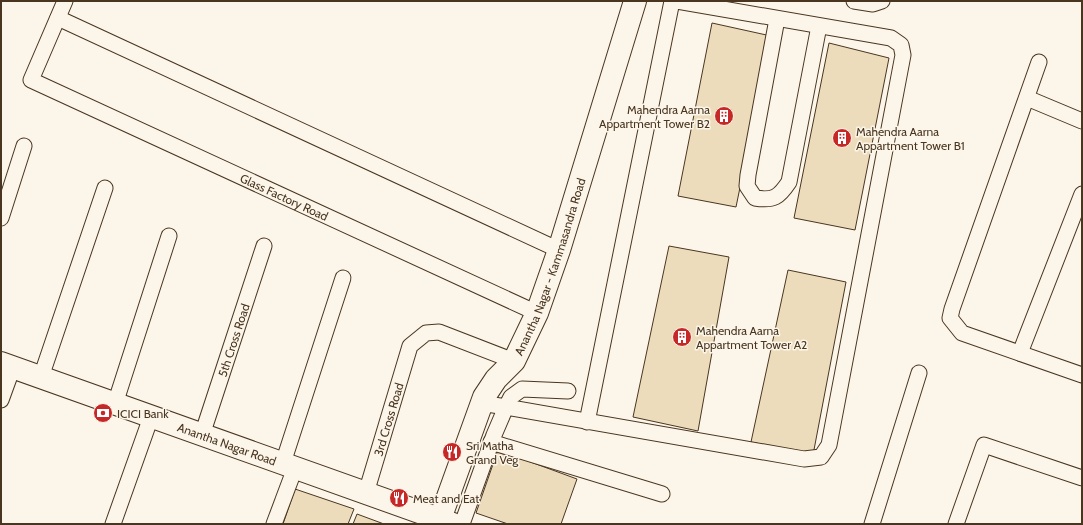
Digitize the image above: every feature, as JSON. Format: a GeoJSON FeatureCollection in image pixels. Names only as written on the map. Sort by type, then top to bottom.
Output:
{"type":"FeatureCollection","features":[{"type":"Feature","properties":{"kind":"street"},"geometry":{"type":"LineString","coordinates":[[65,1],[58,18],[559,250]]}},
{"type":"Feature","properties":{"kind":"street","name":"Anantha Nagar - Kammasandra Road"},"geometry":{"type":"LineString","coordinates":[[439,521],[481,403],[496,379],[514,361],[537,313],[559,250],[635,1]]}},
{"type":"Feature","properties":{"kind":"street"},"geometry":{"type":"LineString","coordinates":[[587,422],[672,1]]}},
{"type":"Feature","properties":{"kind":"street"},"geometry":{"type":"LineString","coordinates":[[481,403],[804,459],[821,457],[829,445],[903,55],[901,45],[891,38],[778,19],[696,2],[677,1]]}},
{"type":"Feature","properties":{"kind":"street"},"geometry":{"type":"LineString","coordinates":[[854,1],[873,4],[882,1]]}},
{"type":"Feature","properties":{"kind":"street","name":"Glass Factory Road"},"geometry":{"type":"LineString","coordinates":[[58,18],[31,80],[537,313]]}},
{"type":"Feature","properties":{"kind":"street"},"geometry":{"type":"LineString","coordinates":[[778,19],[748,175],[747,186],[755,198],[768,200],[781,194],[789,182],[819,26]]}},
{"type":"Feature","properties":{"kind":"street"},"geometry":{"type":"LineString","coordinates":[[1039,62],[950,318],[962,333],[1082,375]]}},
{"type":"Feature","properties":{"kind":"street"},"geometry":{"type":"LineString","coordinates":[[1027,98],[1082,121]]}},
{"type":"Feature","properties":{"kind":"street"},"geometry":{"type":"LineString","coordinates":[[1,218],[24,146]]}},
{"type":"Feature","properties":{"kind":"street"},"geometry":{"type":"LineString","coordinates":[[41,377],[105,188]]}},
{"type":"Feature","properties":{"kind":"street"},"geometry":{"type":"LineString","coordinates":[[1020,353],[1082,194]]}},
{"type":"Feature","properties":{"kind":"street"},"geometry":{"type":"LineString","coordinates":[[115,404],[169,236]]}},
{"type":"Feature","properties":{"kind":"street","name":"5th Cross Road"},"geometry":{"type":"LineString","coordinates":[[202,435],[264,246]]}},
{"type":"Feature","properties":{"kind":"street"},"geometry":{"type":"LineString","coordinates":[[274,524],[289,466],[343,278]]}},
{"type":"Feature","properties":{"kind":"street","name":"3rd Cross Road"},"geometry":{"type":"LineString","coordinates":[[366,493],[410,346],[426,333],[439,332],[514,361]]}},
{"type":"Feature","properties":{"kind":"street"},"geometry":{"type":"LineString","coordinates":[[1,400],[7,365]]}},
{"type":"Feature","properties":{"kind":"street","name":"Anantha Nagar Road"},"geometry":{"type":"LineString","coordinates":[[7,365],[366,493],[439,521]]}},
{"type":"Feature","properties":{"kind":"street"},"geometry":{"type":"LineString","coordinates":[[872,524],[919,373]]}},
{"type":"Feature","properties":{"kind":"street"},"geometry":{"type":"LineString","coordinates":[[462,524],[491,442],[511,397],[522,389],[568,391]]}},
{"type":"Feature","properties":{"kind":"street"},"geometry":{"type":"LineString","coordinates":[[113,524],[151,417]]}},
{"type":"Feature","properties":{"kind":"street"},"geometry":{"type":"LineString","coordinates":[[491,442],[662,494]]}},
{"type":"Feature","properties":{"kind":"street"},"geometry":{"type":"LineString","coordinates":[[956,524],[984,445],[1082,478]]}},
{"type":"Feature","properties":{"kind":"building","name":"Mahendra Aarna Appartment Tower B2"},"geometry":{"type":"Polygon","coordinates":[[[712,23],[771,36],[736,207],[678,196],[712,23]]]}},
{"type":"Feature","properties":{"kind":"building","name":"Mahendra Aarna Appartment Tower B1"},"geometry":{"type":"Polygon","coordinates":[[[829,43],[889,58],[855,230],[794,218],[829,43]]]}},
{"type":"Feature","properties":{"kind":"building","name":"Mahendra Aarna Appartment Tower A2"},"geometry":{"type":"Polygon","coordinates":[[[669,246],[729,257],[698,431],[633,417],[669,246]]]}},
{"type":"Feature","properties":{"kind":"building"},"geometry":{"type":"Polygon","coordinates":[[[788,270],[846,282],[813,455],[751,442],[788,270]]]}},
{"type":"Feature","properties":{"kind":"building"},"geometry":{"type":"Polygon","coordinates":[[[498,450],[577,479],[561,524],[508,524],[476,513],[498,450]]]}},
{"type":"Feature","properties":{"kind":"building"},"geometry":{"type":"Polygon","coordinates":[[[295,489],[354,509],[348,524],[283,524],[295,489]]]}},
{"type":"Feature","properties":{"kind":"building"},"geometry":{"type":"Polygon","coordinates":[[[357,514],[384,524],[353,524],[357,514]]]}},
{"type":"Feature","properties":{"kind":"place","name":"Mahendra Aarna Appartment Tower B2"},"geometry":{"type":"Point","coordinates":[724,116]}},
{"type":"Feature","properties":{"kind":"place","name":"Mahendra Aarna Appartment Tower B1"},"geometry":{"type":"Point","coordinates":[842,138]}},
{"type":"Feature","properties":{"kind":"place","name":"Mahendra Aarna Appartment Tower A2"},"geometry":{"type":"Point","coordinates":[682,337]}},
{"type":"Feature","properties":{"kind":"place","name":"ICICI Bank"},"geometry":{"type":"Point","coordinates":[103,413]}},
{"type":"Feature","properties":{"kind":"place","name":"Sri Matha Grand Veg"},"geometry":{"type":"Point","coordinates":[452,452]}},
{"type":"Feature","properties":{"kind":"place","name":"Meat and Eat"},"geometry":{"type":"Point","coordinates":[399,498]}}]}
